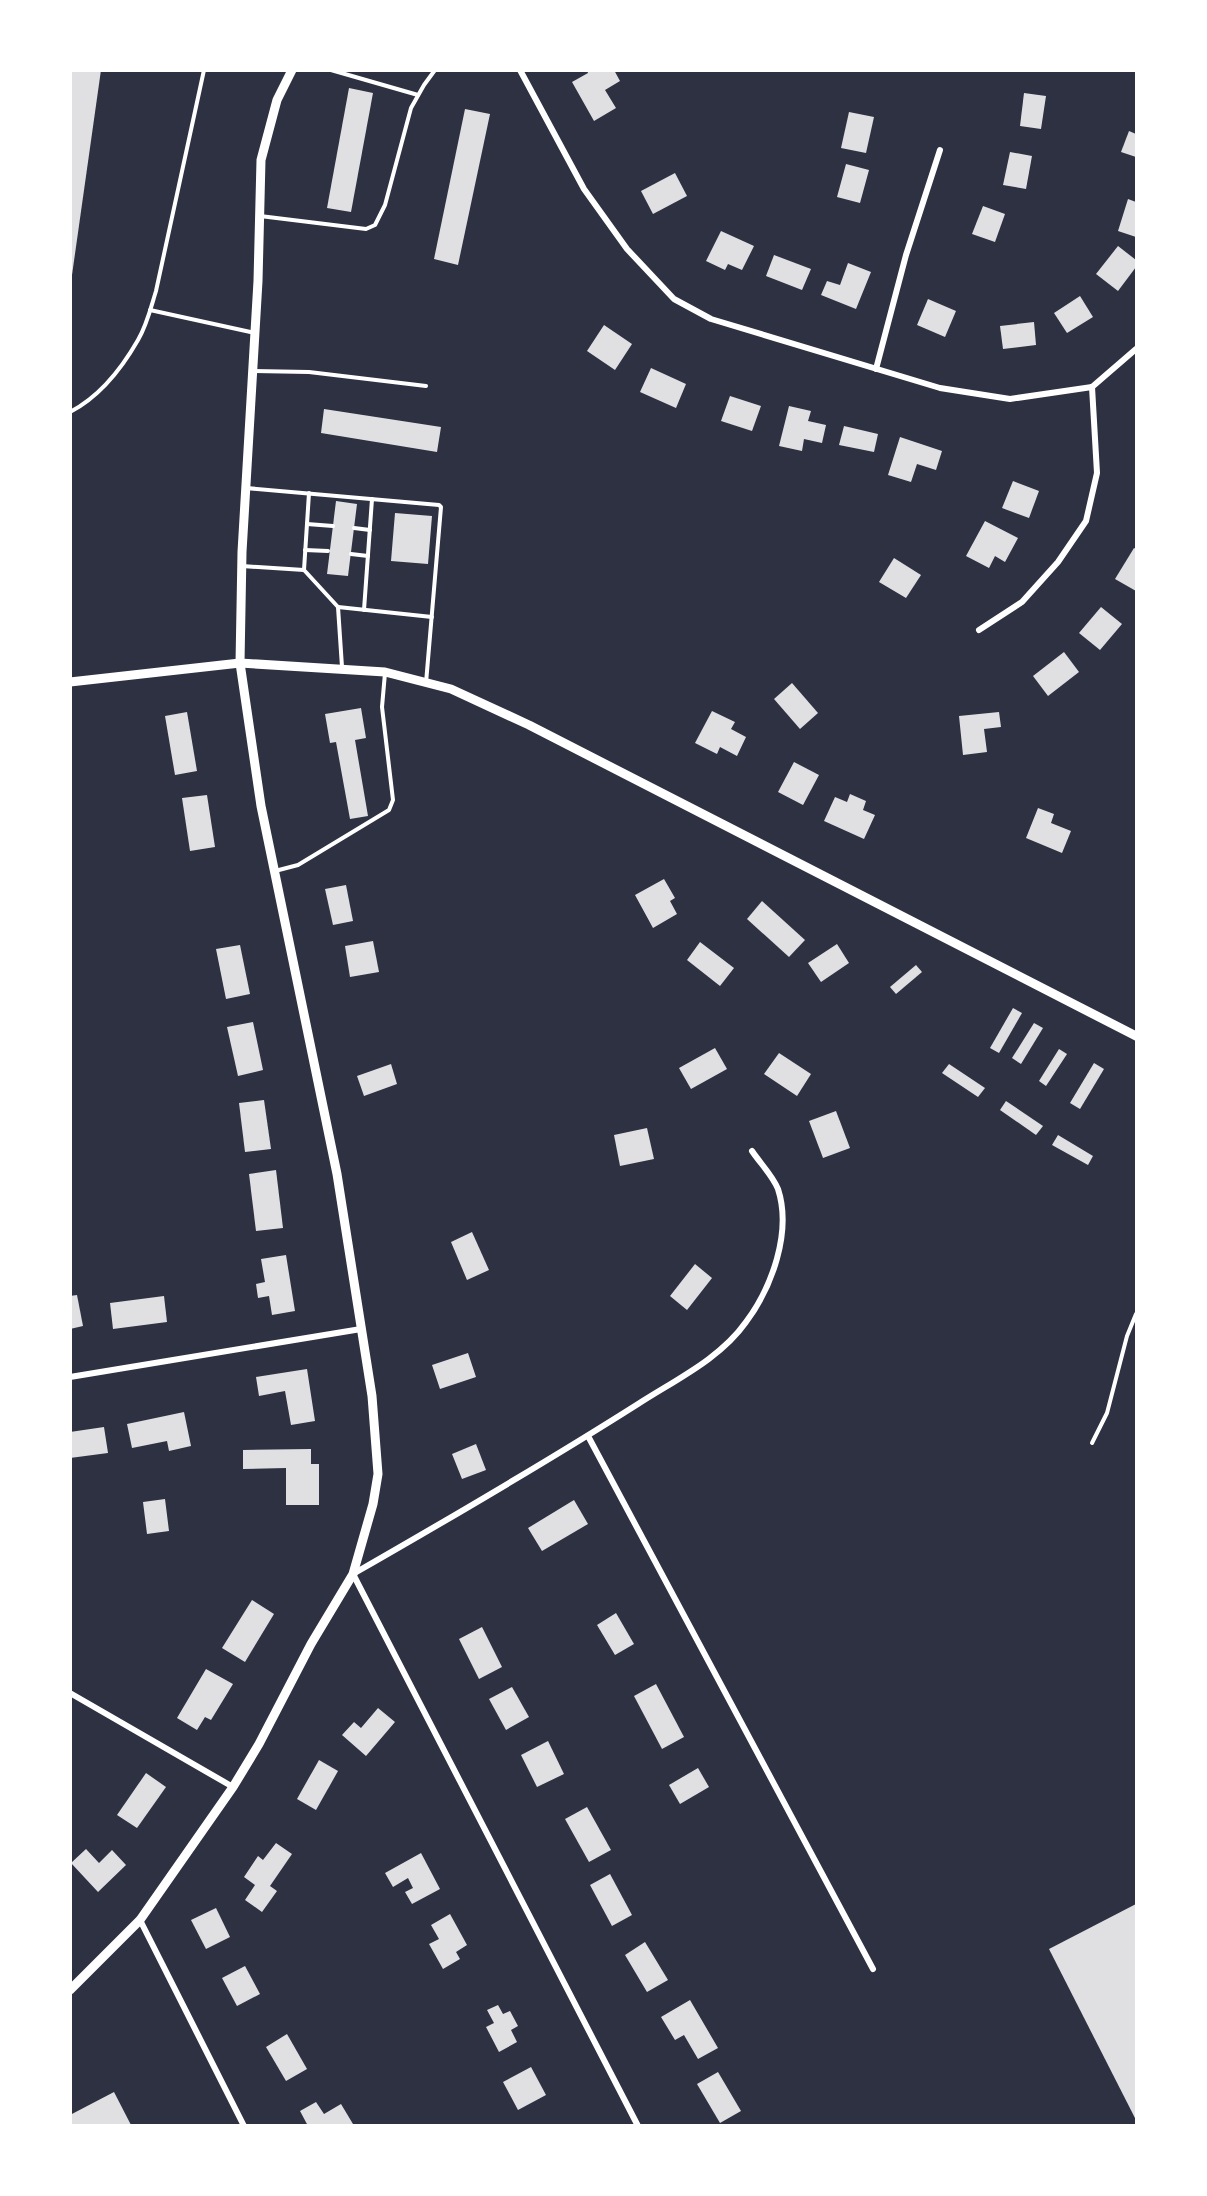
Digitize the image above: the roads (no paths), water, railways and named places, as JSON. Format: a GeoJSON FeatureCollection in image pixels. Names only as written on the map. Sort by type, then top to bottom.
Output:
{"type":"FeatureCollection","features":[{"type":"Feature","properties":{"kind":"street"},"geometry":{"type":"LineString","coordinates":[[70,1990],[140,1920],[233,1787],[259,1744],[311,1644],[353,1574],[373,1504],[378,1474],[372,1396],[337,1174],[261,806],[240,663],[245,488],[255,333],[261,160],[277,100],[292,70]]}},
{"type":"Feature","properties":{"kind":"street"},"geometry":{"type":"LineString","coordinates":[[520,70],[584,189],[627,249],[674,299],[711,320],[940,388],[1010,399],[1092,387],[1137,349]]}},
{"type":"Feature","properties":{"kind":"street"},"geometry":{"type":"LineString","coordinates":[[876,369],[906,255],[940,150]]}},
{"type":"Feature","properties":{"kind":"street"},"geometry":{"type":"LineString","coordinates":[[979,630],[1022,602],[1058,562],[1086,521],[1097,473],[1092,387]]}},
{"type":"Feature","properties":{"kind":"street"},"geometry":{"type":"LineString","coordinates":[[70,682],[240,663],[385,672],[451,689],[529,725],[1137,1036]]}},
{"type":"Feature","properties":{"kind":"street"},"geometry":{"type":"LineString","coordinates":[[353,1574],[588,1436],[727,1345],[747,1322],[757,1304],[772,1272],[779,1248],[782,1224],[777,1187],[752,1151]]}},
{"type":"Feature","properties":{"kind":"street"},"geometry":{"type":"LineString","coordinates":[[70,1377],[361,1329]]}},
{"type":"Feature","properties":{"kind":"street"},"geometry":{"type":"LineString","coordinates":[[588,1436],[873,1969]]}},
{"type":"Feature","properties":{"kind":"street"},"geometry":{"type":"LineString","coordinates":[[353,1574],[638,2126]]}},
{"type":"Feature","properties":{"kind":"street"},"geometry":{"type":"LineString","coordinates":[[70,1694],[233,1787]]}},
{"type":"Feature","properties":{"kind":"street"},"geometry":{"type":"LineString","coordinates":[[140,1920],[244,2126]]}},
{"type":"Feature","properties":{"kind":"lane"},"geometry":{"type":"LineString","coordinates":[[70,412],[98,393],[138,341],[156,291],[204,70]]}},
{"type":"Feature","properties":{"kind":"lane"},"geometry":{"type":"LineString","coordinates":[[331,70],[418,95]]}},
{"type":"Feature","properties":{"kind":"lane"},"geometry":{"type":"LineString","coordinates":[[260,216],[366,229],[375,225],[385,205],[411,108],[435,70]]}},
{"type":"Feature","properties":{"kind":"lane"},"geometry":{"type":"LineString","coordinates":[[150,310],[255,333]]}},
{"type":"Feature","properties":{"kind":"lane"},"geometry":{"type":"LineString","coordinates":[[253,371],[309,372],[426,386]]}},
{"type":"Feature","properties":{"kind":"lane"},"geometry":{"type":"LineString","coordinates":[[245,488],[441,507],[426,683]]}},
{"type":"Feature","properties":{"kind":"lane"},"geometry":{"type":"LineString","coordinates":[[304,570],[309,493]]}},
{"type":"Feature","properties":{"kind":"lane"},"geometry":{"type":"LineString","coordinates":[[364,610],[372,499]]}},
{"type":"Feature","properties":{"kind":"lane"},"geometry":{"type":"LineString","coordinates":[[307,524],[333,526]]}},
{"type":"Feature","properties":{"kind":"lane"},"geometry":{"type":"LineString","coordinates":[[354,528],[370,530]]}},
{"type":"Feature","properties":{"kind":"lane"},"geometry":{"type":"LineString","coordinates":[[305,550],[328,551]]}},
{"type":"Feature","properties":{"kind":"lane"},"geometry":{"type":"LineString","coordinates":[[351,554],[368,556]]}},
{"type":"Feature","properties":{"kind":"lane"},"geometry":{"type":"LineString","coordinates":[[242,566],[304,570],[338,607],[342,669]]}},
{"type":"Feature","properties":{"kind":"lane"},"geometry":{"type":"LineString","coordinates":[[338,607],[432,617]]}},
{"type":"Feature","properties":{"kind":"lane"},"geometry":{"type":"LineString","coordinates":[[274,871],[298,865],[392,806],[382,707],[385,672]]}},
{"type":"Feature","properties":{"kind":"lane"},"geometry":{"type":"LineString","coordinates":[[1092,1443],[1107,1413],[1122,1355],[1137,1314]]}}]}
